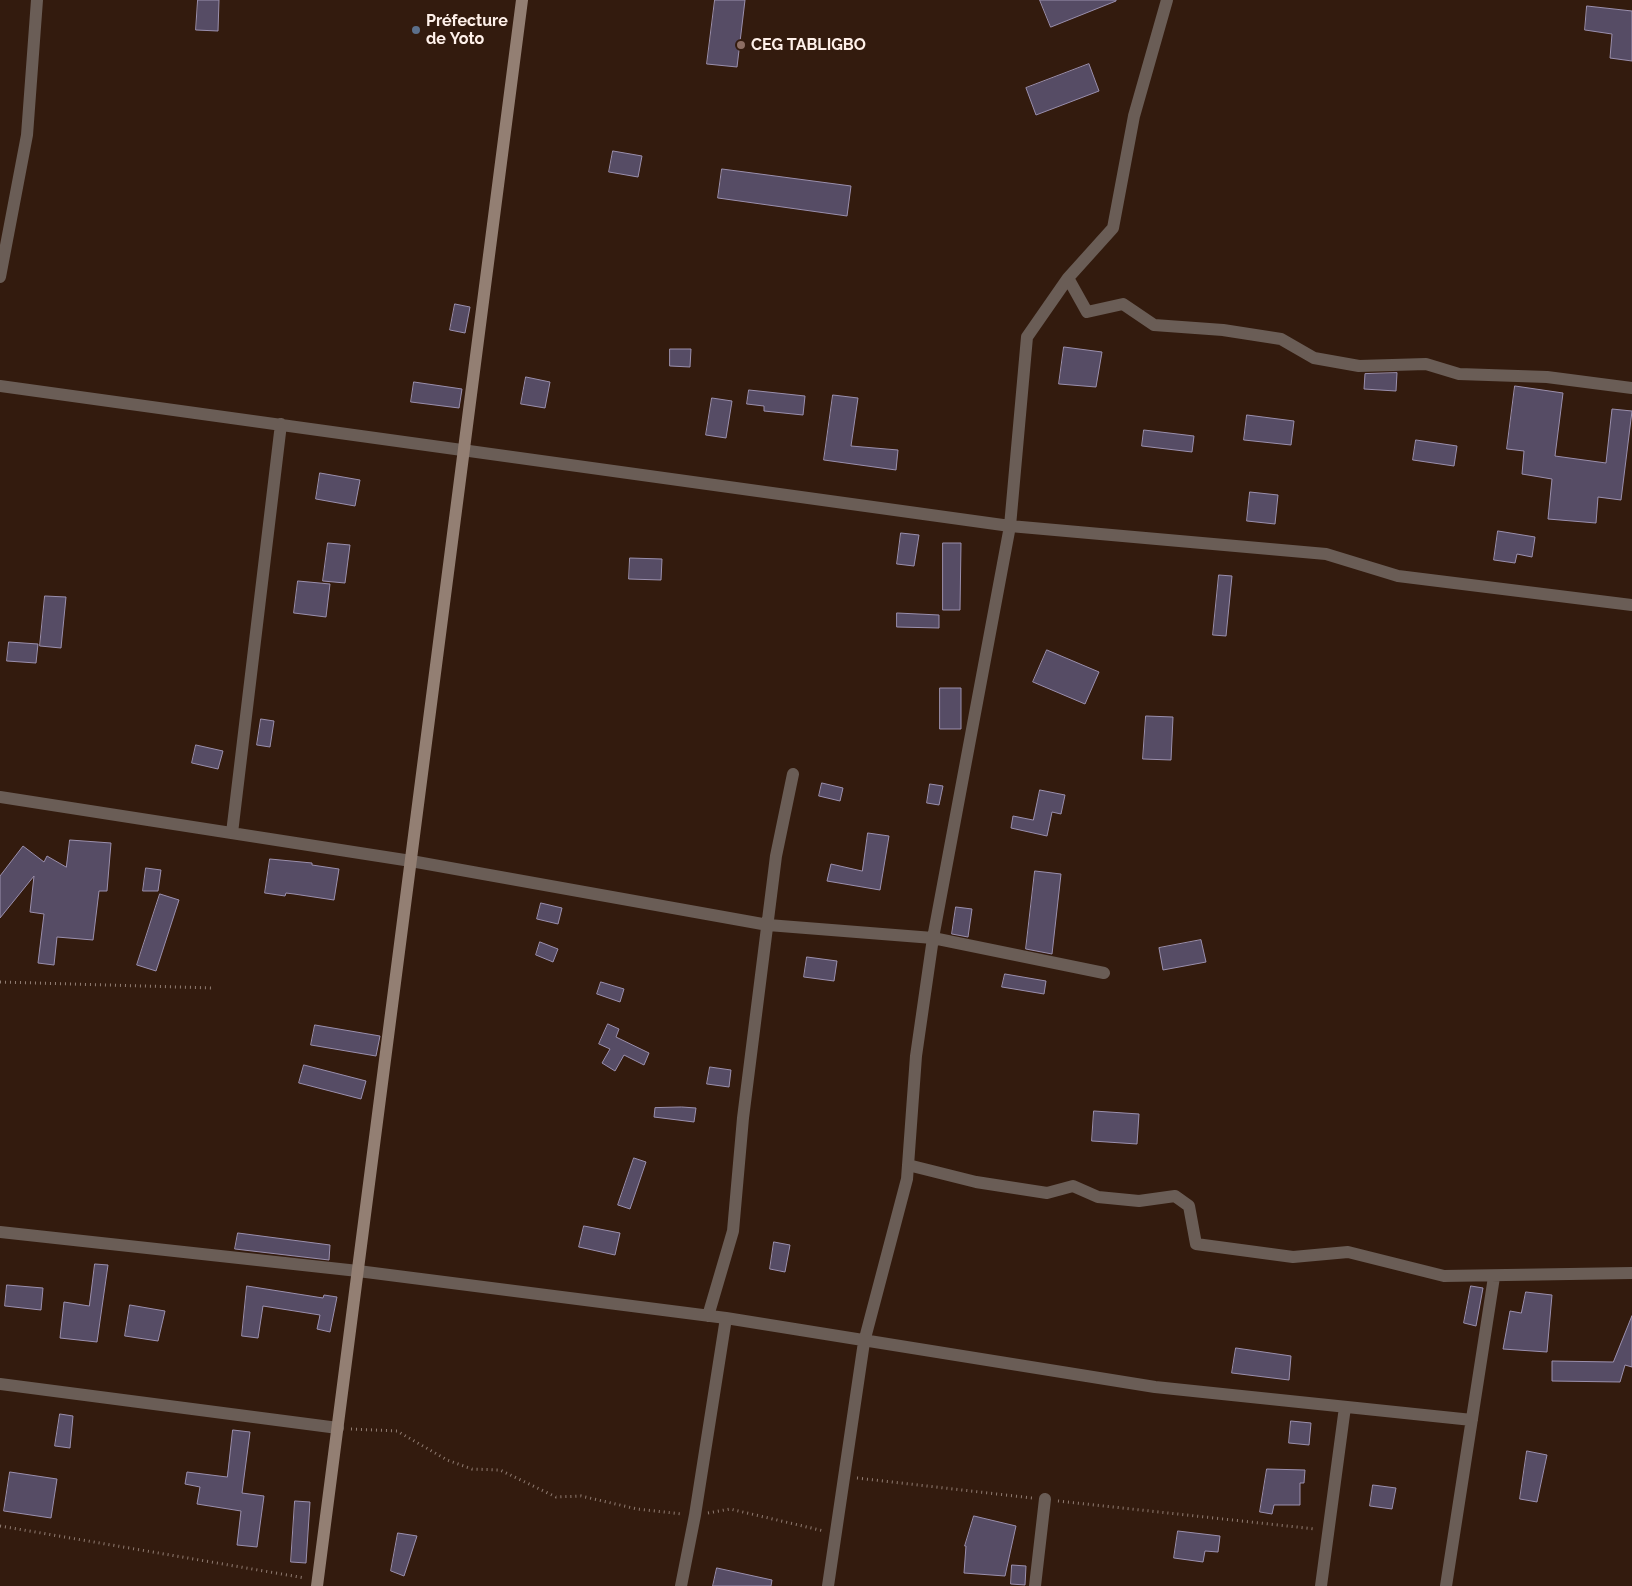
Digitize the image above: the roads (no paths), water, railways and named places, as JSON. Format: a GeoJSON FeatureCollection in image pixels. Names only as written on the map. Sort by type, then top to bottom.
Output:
{"type":"FeatureCollection","features":[{"type":"Feature","properties":{"kind":"street"},"geometry":{"type":"LineString","coordinates":[[0,277],[27,135],[37,0]]}},
{"type":"Feature","properties":{"kind":"street"},"geometry":{"type":"LineString","coordinates":[[318,1583],[522,0]]}},
{"type":"Feature","properties":{"kind":"street"},"geometry":{"type":"LineString","coordinates":[[828,1586],[864,1342],[907,1179],[916,1056],[933,938],[1010,526],[1027,337],[1068,278],[1113,228],[1134,116],[1167,0]]}},
{"type":"Feature","properties":{"kind":"street"},"geometry":{"type":"LineString","coordinates":[[1068,278],[1087,312],[1123,304],[1154,325],[1223,330],[1281,339],[1314,358],[1359,366],[1426,364],[1460,374],[1547,377],[1632,388]]}},
{"type":"Feature","properties":{"kind":"street"},"geometry":{"type":"LineString","coordinates":[[0,386],[1010,526],[1326,554],[1398,576],[1632,605]]}},
{"type":"Feature","properties":{"kind":"street"},"geometry":{"type":"LineString","coordinates":[[232,834],[281,424]]}},
{"type":"Feature","properties":{"kind":"street"},"geometry":{"type":"LineString","coordinates":[[708,1316],[732,1231],[743,1118],[776,856],[793,774]]}},
{"type":"Feature","properties":{"kind":"street"},"geometry":{"type":"LineString","coordinates":[[0,797],[411,862],[768,925],[933,938],[1104,973]]}},
{"type":"Feature","properties":{"kind":"street"},"geometry":{"type":"LineString","coordinates":[[908,1165],[976,1182],[1047,1193],[1073,1186],[1098,1197],[1106,1198],[1139,1201],[1175,1196],[1189,1206],[1196,1244],[1293,1257],[1348,1252],[1444,1276],[1494,1277],[1586,1272],[1632,1273]]}},
{"type":"Feature","properties":{"kind":"street"},"geometry":{"type":"LineString","coordinates":[[0,1232],[358,1271],[726,1318],[864,1342],[1155,1387],[1472,1420]]}},
{"type":"Feature","properties":{"kind":"street"},"geometry":{"type":"LineString","coordinates":[[1446,1586],[1494,1277]]}},
{"type":"Feature","properties":{"kind":"street"},"geometry":{"type":"LineString","coordinates":[[681,1586],[695,1515],[726,1318]]}},
{"type":"Feature","properties":{"kind":"street"},"geometry":{"type":"LineString","coordinates":[[0,1384],[338,1428]]}},
{"type":"Feature","properties":{"kind":"street"},"geometry":{"type":"LineString","coordinates":[[1321,1586],[1345,1407]]}},
{"type":"Feature","properties":{"kind":"street"},"geometry":{"type":"LineString","coordinates":[[1035,1586],[1044,1499]]}},
{"type":"Feature","properties":{"kind":"place","name":"Préfecture de Yoto"},"geometry":{"type":"Point","coordinates":[416,30]}},
{"type":"Feature","properties":{"kind":"place","name":"CEG TABLIGBO"},"geometry":{"type":"Point","coordinates":[741,45]}}]}
